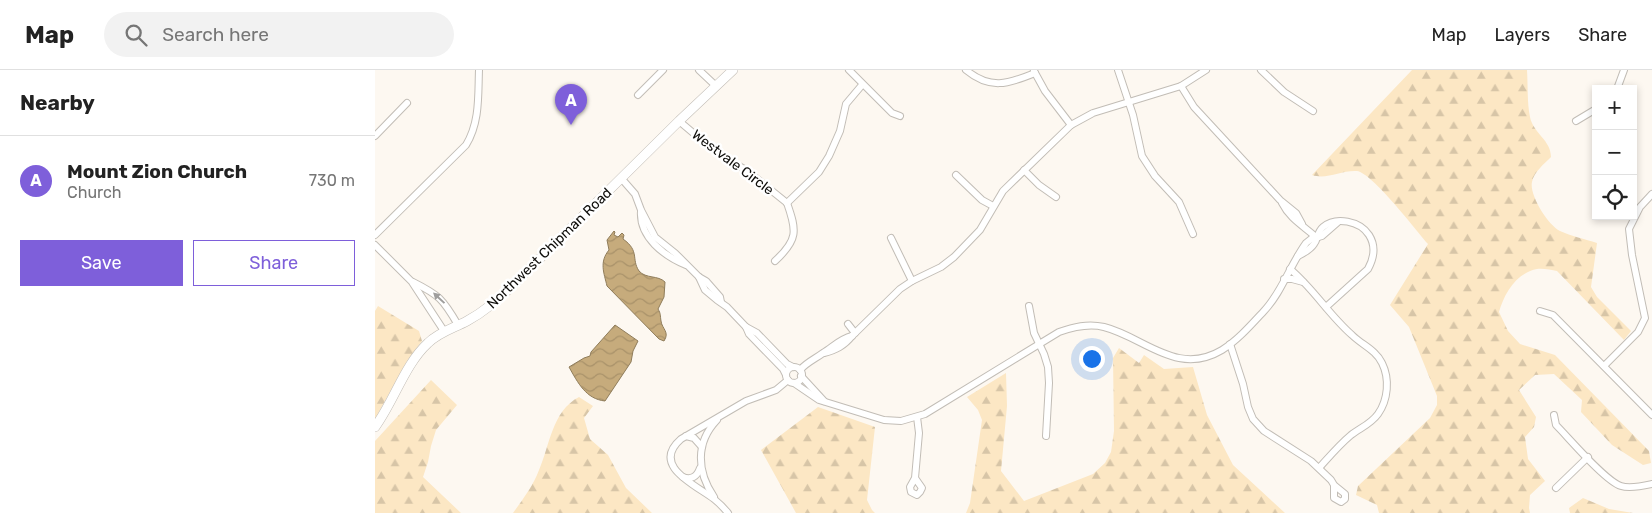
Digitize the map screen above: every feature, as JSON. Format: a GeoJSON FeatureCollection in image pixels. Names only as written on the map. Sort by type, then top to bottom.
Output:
{"type":"FeatureCollection","features":[{"type":"Feature","properties":{"kind":"main road","name":"Northwest Chipman Road"},"geometry":{"type":"LineString","coordinates":[[375,427],[418,354],[433,338],[476,316],[503,294],[733,70]]}},
{"type":"Feature","properties":{"kind":"street"},"geometry":{"type":"LineString","coordinates":[[375,235],[466,145],[473,134],[476,124],[479,70]]}},
{"type":"Feature","properties":{"kind":"street"},"geometry":{"type":"LineString","coordinates":[[638,95],[663,70]]}},
{"type":"Feature","properties":{"kind":"street"},"geometry":{"type":"LineString","coordinates":[[699,70],[715,86]]}},
{"type":"Feature","properties":{"kind":"street"},"geometry":{"type":"LineString","coordinates":[[849,70],[892,113],[900,116]]}},
{"type":"Feature","properties":{"kind":"street"},"geometry":{"type":"LineString","coordinates":[[965,70],[978,79],[1002,84],[1035,72],[1045,91],[1071,126]]}},
{"type":"Feature","properties":{"kind":"street"},"geometry":{"type":"LineString","coordinates":[[1118,70],[1133,115],[1142,156],[1155,176],[1179,202],[1193,234]]}},
{"type":"Feature","properties":{"kind":"street"},"geometry":{"type":"LineString","coordinates":[[798,371],[806,363],[824,353],[836,350],[847,342],[900,289],[912,280],[948,262],[980,230],[1003,191],[1071,126],[1093,113],[1181,86],[1206,70]]}},
{"type":"Feature","properties":{"kind":"street"},"geometry":{"type":"LineString","coordinates":[[1261,70],[1284,92],[1313,111]]}},
{"type":"Feature","properties":{"kind":"street"},"geometry":{"type":"LineString","coordinates":[[1619,85],[1625,70]]}},
{"type":"Feature","properties":{"kind":"street"},"geometry":{"type":"LineString","coordinates":[[775,261],[791,243],[794,235],[795,223],[787,203],[809,182],[829,156],[840,131],[846,104],[863,85]]}},
{"type":"Feature","properties":{"kind":"street"},"geometry":{"type":"LineString","coordinates":[[1181,86],[1193,107],[1317,238]]}},
{"type":"Feature","properties":{"kind":"street"},"geometry":{"type":"LineString","coordinates":[[375,136],[407,103]]}},
{"type":"Feature","properties":{"kind":"street"},"geometry":{"type":"LineString","coordinates":[[1576,122],[1592,112]]}},
{"type":"Feature","properties":{"kind":"street","name":"Westvale Circle"},"geometry":{"type":"LineString","coordinates":[[679,121],[705,143],[725,158],[746,170],[787,203]]}},
{"type":"Feature","properties":{"kind":"street"},"geometry":{"type":"LineString","coordinates":[[1024,170],[1039,185],[1056,196]]}},
{"type":"Feature","properties":{"kind":"street"},"geometry":{"type":"LineString","coordinates":[[956,175],[982,200],[993,206]]}},
{"type":"Feature","properties":{"kind":"street"},"geometry":{"type":"LineString","coordinates":[[621,178],[635,194],[641,210],[645,234],[664,252],[677,261],[689,266],[699,277],[705,290],[721,302],[746,327],[757,333],[787,364],[798,371],[825,401]]}},
{"type":"Feature","properties":{"kind":"street"},"geometry":{"type":"LineString","coordinates":[[1604,366],[1638,332],[1645,318],[1632,255],[1629,228],[1640,207],[1652,194]]}},
{"type":"Feature","properties":{"kind":"street"},"geometry":{"type":"LineString","coordinates":[[1317,238],[1318,232],[1322,228],[1330,223],[1338,222],[1351,223],[1365,230],[1371,240],[1372,262],[1365,274],[1326,307]]}},
{"type":"Feature","properties":{"kind":"street"},"geometry":{"type":"LineString","coordinates":[[891,238],[912,280]]}},
{"type":"Feature","properties":{"kind":"street"},"geometry":{"type":"LineString","coordinates":[[746,327],[749,334],[783,369],[789,379],[814,398],[884,420],[901,421],[917,417],[932,410],[1059,332],[1073,327],[1088,325],[1115,330],[1149,348],[1173,357],[1199,358],[1209,356],[1230,344],[1271,303],[1306,243],[1311,239],[1317,238]]}},
{"type":"Feature","properties":{"kind":"street"},"geometry":{"type":"LineString","coordinates":[[375,245],[412,282],[443,332]]}},
{"type":"Feature","properties":{"kind":"street"},"geometry":{"type":"LineString","coordinates":[[1290,269],[1300,277],[1351,335],[1370,348],[1379,358],[1384,369],[1387,389],[1378,413],[1371,421],[1351,435],[1319,468]]}},
{"type":"Feature","properties":{"kind":"street"},"geometry":{"type":"LineString","coordinates":[[1284,279],[1303,282]]}},
{"type":"Feature","properties":{"kind":"street"},"geometry":{"type":"LineString","coordinates":[[412,282],[439,296],[458,325]]}},
{"type":"Feature","properties":{"kind":"street"},"geometry":{"type":"LineString","coordinates":[[1029,306],[1034,333],[1046,360],[1049,373],[1046,436]]}},
{"type":"Feature","properties":{"kind":"street"},"geometry":{"type":"LineString","coordinates":[[1540,311],[1553,315],[1652,415]]}},
{"type":"Feature","properties":{"kind":"street"},"geometry":{"type":"LineString","coordinates":[[848,324],[853,334]]}},
{"type":"Feature","properties":{"kind":"street"},"geometry":{"type":"LineString","coordinates":[[1230,344],[1253,419],[1259,426],[1319,468],[1334,485]]}},
{"type":"Feature","properties":{"kind":"street"},"geometry":{"type":"LineString","coordinates":[[1222,350],[1236,365]]}},
{"type":"Feature","properties":{"kind":"street"},"geometry":{"type":"LineString","coordinates":[[789,379],[788,370],[798,371]]}},
{"type":"Feature","properties":{"kind":"street"},"geometry":{"type":"LineString","coordinates":[[789,379],[799,381],[798,371]]}},
{"type":"Feature","properties":{"kind":"street"},"geometry":{"type":"LineString","coordinates":[[729,513],[716,500],[682,477],[673,468],[671,455],[676,444],[686,436],[746,401],[776,390],[789,379]]}},
{"type":"Feature","properties":{"kind":"street"},"geometry":{"type":"LineString","coordinates":[[716,500],[707,486],[701,468],[701,447],[709,430],[722,415]]}},
{"type":"Feature","properties":{"kind":"street"},"geometry":{"type":"LineString","coordinates":[[1554,415],[1556,425],[1608,478],[1622,486],[1652,484]]}},
{"type":"Feature","properties":{"kind":"street"},"geometry":{"type":"LineString","coordinates":[[915,478],[919,433],[917,417]]}},
{"type":"Feature","properties":{"kind":"street"},"geometry":{"type":"LineString","coordinates":[[686,436],[694,438],[701,447]]}},
{"type":"Feature","properties":{"kind":"street"},"geometry":{"type":"LineString","coordinates":[[1556,488],[1588,457]]}},
{"type":"Feature","properties":{"kind":"street"},"geometry":{"type":"LineString","coordinates":[[682,477],[689,479],[695,476],[701,468]]}},
{"type":"Feature","properties":{"kind":"green space"},"geometry":{"type":"Polygon","coordinates":[[[1412,70],[1527,70],[1530,117],[1535,128],[1548,146],[1551,157],[1533,178],[1532,188],[1536,202],[1555,228],[1564,233],[1597,243],[1591,287],[1597,297],[1631,331],[1624,340],[1557,271],[1547,269],[1530,271],[1517,280],[1504,298],[1499,312],[1508,331],[1520,344],[1555,355],[1649,451],[1651,463],[1643,465],[1612,445],[1581,412],[1582,400],[1554,374],[1535,375],[1519,390],[1536,417],[1534,427],[1525,437],[1528,459],[1545,481],[1530,495],[1530,513],[1379,513],[1377,505],[1356,495],[1358,486],[1430,418],[1437,405],[1437,396],[1409,327],[1390,305],[1428,244],[1383,191],[1364,174],[1351,171],[1323,176],[1312,175],[1412,70]]]}},
{"type":"Feature","properties":{"kind":"green space"},"geometry":{"type":"Polygon","coordinates":[[[378,306],[419,331],[422,341],[407,361],[375,419],[375,311],[378,306]]]}},
{"type":"Feature","properties":{"kind":"green space"},"geometry":{"type":"Polygon","coordinates":[[[1119,348],[1139,363],[1144,355],[1164,369],[1193,367],[1207,415],[1233,465],[1285,513],[966,513],[970,503],[982,420],[978,410],[967,397],[1006,373],[1007,406],[1001,471],[1024,501],[1093,474],[1105,463],[1111,452],[1114,431],[1113,358],[1119,348]]]}},
{"type":"Feature","properties":{"kind":"green space"},"geometry":{"type":"Polygon","coordinates":[[[431,380],[457,405],[436,430],[423,477],[461,513],[375,513],[375,441],[431,380]]]}},
{"type":"Feature","properties":{"kind":"green space"},"geometry":{"type":"Polygon","coordinates":[[[579,397],[593,406],[584,418],[590,439],[608,455],[626,488],[652,513],[513,513],[537,476],[557,420],[570,403],[579,397]]]}},
{"type":"Feature","properties":{"kind":"green space"},"geometry":{"type":"Polygon","coordinates":[[[818,407],[875,427],[867,500],[875,513],[796,513],[761,450],[818,407]]]}},
{"type":"Feature","properties":{"kind":"green space"},"geometry":{"type":"Polygon","coordinates":[[[1583,498],[1609,509],[1633,513],[1570,513],[1569,508],[1583,498]]]}},
{"type":"Feature","properties":{"kind":"water"},"geometry":{"type":"Polygon","coordinates":[[[614,231],[614,235],[618,237],[622,233],[624,235],[623,239],[632,247],[639,271],[665,282],[664,297],[658,309],[666,333],[664,341],[659,339],[607,286],[603,263],[609,250],[607,240],[614,231]]]}},
{"type":"Feature","properties":{"kind":"water"},"geometry":{"type":"Polygon","coordinates":[[[615,325],[638,341],[633,351],[631,362],[605,401],[598,400],[583,389],[569,367],[590,356],[591,352],[615,325]]]}},
{"type":"Feature","properties":{"kind":"place","name":"Mount Zion Church"},"geometry":{"type":"Point","coordinates":[571,125]}}]}
